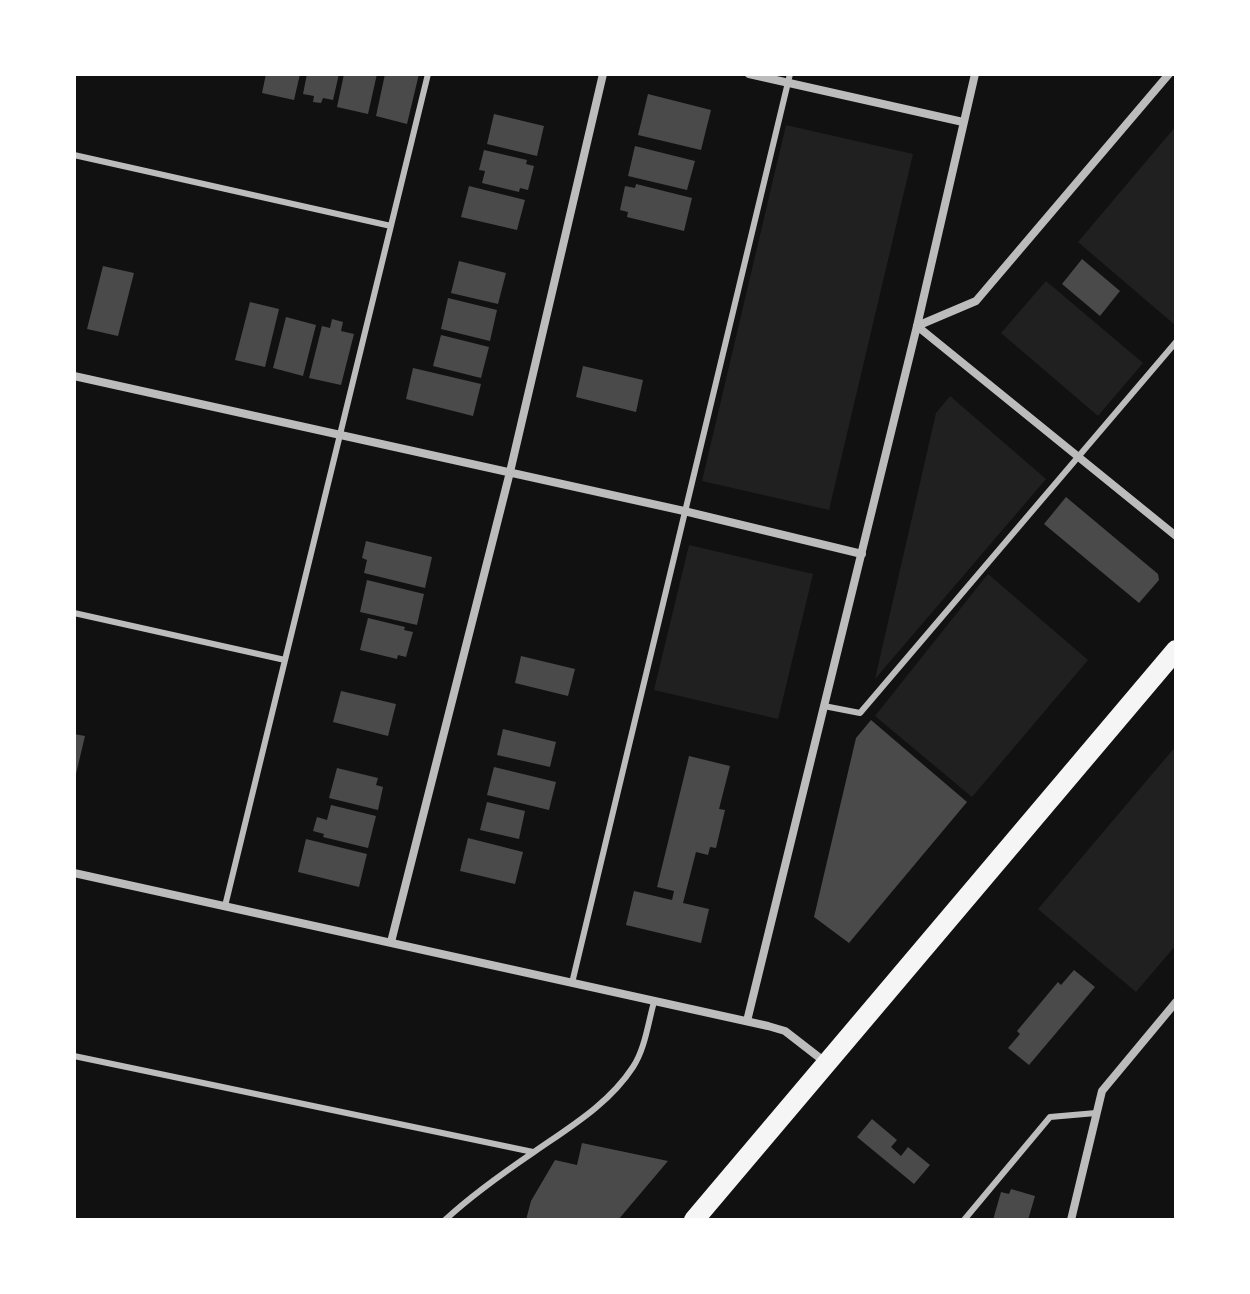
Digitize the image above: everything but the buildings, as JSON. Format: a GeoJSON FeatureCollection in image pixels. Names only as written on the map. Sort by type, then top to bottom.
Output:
{"type":"FeatureCollection","features":[{"type":"Feature","properties":{"kind":"main road"},"geometry":{"type":"LineString","coordinates":[[694,1220],[1176,650]]}},
{"type":"Feature","properties":{"kind":"street"},"geometry":{"type":"LineString","coordinates":[[391,942],[510,472],[603,74]]}},
{"type":"Feature","properties":{"kind":"street"},"geometry":{"type":"LineString","coordinates":[[749,74],[789,78],[963,122]]}},
{"type":"Feature","properties":{"kind":"street"},"geometry":{"type":"LineString","coordinates":[[747,1021],[917,326],[975,74]]}},
{"type":"Feature","properties":{"kind":"street"},"geometry":{"type":"LineString","coordinates":[[917,326],[976,301],[1169,74]]}},
{"type":"Feature","properties":{"kind":"street"},"geometry":{"type":"LineString","coordinates":[[917,326],[1176,536]]}},
{"type":"Feature","properties":{"kind":"street"},"geometry":{"type":"LineString","coordinates":[[74,376],[684,511],[862,554]]}},
{"type":"Feature","properties":{"kind":"street"},"geometry":{"type":"LineString","coordinates":[[74,873],[747,1021],[785,1031],[827,1064]]}},
{"type":"Feature","properties":{"kind":"street"},"geometry":{"type":"LineString","coordinates":[[1071,1220],[1102,1091],[1176,1002]]}},
{"type":"Feature","properties":{"kind":"lane"},"geometry":{"type":"LineString","coordinates":[[225,906],[428,74]]}},
{"type":"Feature","properties":{"kind":"lane"},"geometry":{"type":"LineString","coordinates":[[572,983],[789,78]]}},
{"type":"Feature","properties":{"kind":"lane"},"geometry":{"type":"LineString","coordinates":[[74,155],[391,226]]}},
{"type":"Feature","properties":{"kind":"lane"},"geometry":{"type":"LineString","coordinates":[[824,706],[860,713],[1176,342]]}},
{"type":"Feature","properties":{"kind":"lane"},"geometry":{"type":"LineString","coordinates":[[74,613],[285,660]]}},
{"type":"Feature","properties":{"kind":"lane"},"geometry":{"type":"LineString","coordinates":[[449,1219],[486,1184],[568,1130],[600,1104],[633,1068],[641,1051],[654,1002]]}},
{"type":"Feature","properties":{"kind":"lane"},"geometry":{"type":"LineString","coordinates":[[74,1056],[533,1152]]}},
{"type":"Feature","properties":{"kind":"lane"},"geometry":{"type":"LineString","coordinates":[[964,1220],[1050,1117],[1096,1113]]}},
{"type":"Feature","properties":{"kind":"shaded area"},"geometry":{"type":"Polygon","coordinates":[[[786,125],[913,154],[829,510],[702,481],[786,125]]]}},
{"type":"Feature","properties":{"kind":"shaded area"},"geometry":{"type":"Polygon","coordinates":[[[1176,126],[1176,324],[1175,325],[1078,242],[1176,126]]]}},
{"type":"Feature","properties":{"kind":"shaded area"},"geometry":{"type":"Polygon","coordinates":[[[1046,281],[1143,363],[1098,416],[1001,333],[1046,281]]]}},
{"type":"Feature","properties":{"kind":"shaded area"},"geometry":{"type":"Polygon","coordinates":[[[950,396],[1046,479],[875,679],[936,413],[950,396]]]}},
{"type":"Feature","properties":{"kind":"shaded area"},"geometry":{"type":"Polygon","coordinates":[[[689,545],[813,574],[778,719],[654,690],[689,545]]]}},
{"type":"Feature","properties":{"kind":"shaded area"},"geometry":{"type":"Polygon","coordinates":[[[988,574],[1088,660],[972,797],[875,716],[988,574]]]}},
{"type":"Feature","properties":{"kind":"shaded area"},"geometry":{"type":"Polygon","coordinates":[[[1176,746],[1176,945],[1136,992],[1038,909],[1176,746]]]}}]}
